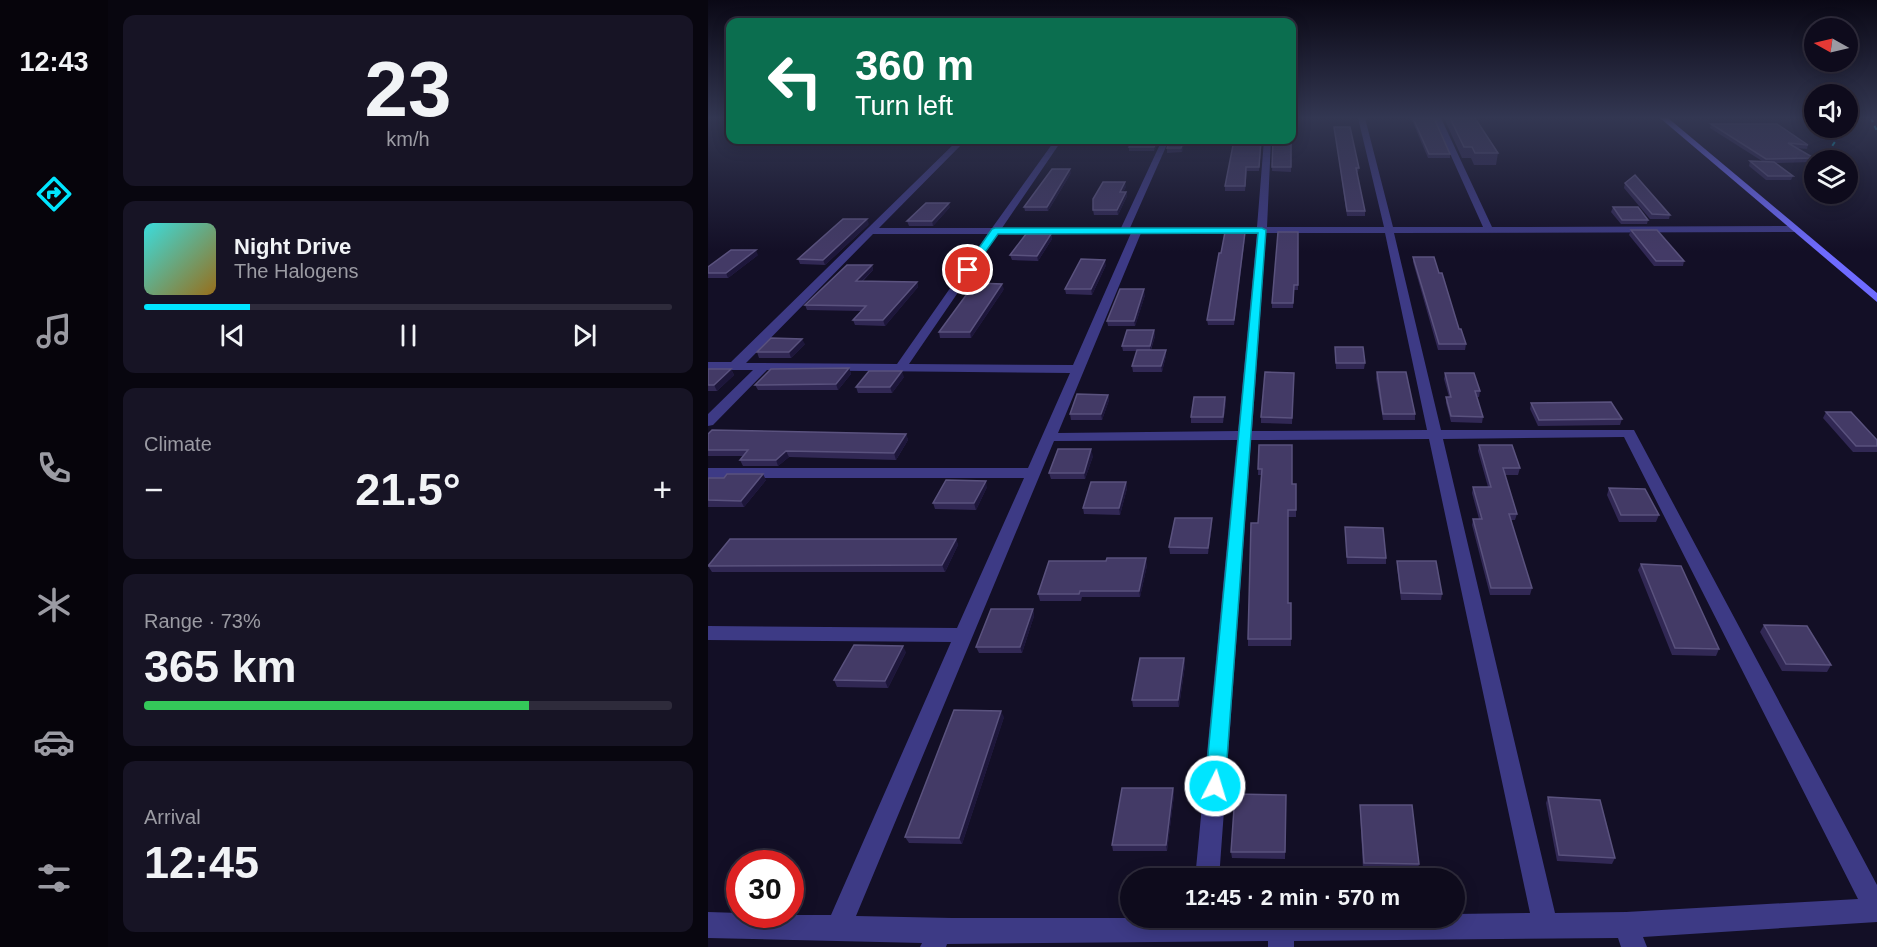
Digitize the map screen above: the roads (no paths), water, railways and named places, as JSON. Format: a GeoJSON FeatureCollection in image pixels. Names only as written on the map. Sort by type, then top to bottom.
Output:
{"type":"FeatureCollection","features":[{"type":"Feature","properties":{"kind":"main road"},"geometry":{"type":"LineString","coordinates":[[1715,162],[1877,299]]}},
{"type":"Feature","properties":{"kind":"street"},"geometry":{"type":"LineString","coordinates":[[734,367],[940,162]]}},
{"type":"Feature","properties":{"kind":"street"},"geometry":{"type":"LineString","coordinates":[[900,368],[1043,162]]}},
{"type":"Feature","properties":{"kind":"street"},"geometry":{"type":"LineString","coordinates":[[838,928],[1078,369],[1157,162]]}},
{"type":"Feature","properties":{"kind":"street"},"geometry":{"type":"LineString","coordinates":[[1208,868],[1266,162]]}},
{"type":"Feature","properties":{"kind":"street"},"geometry":{"type":"LineString","coordinates":[[1372,162],[1545,926]]}},
{"type":"Feature","properties":{"kind":"street"},"geometry":{"type":"LineString","coordinates":[[1458,162],[1489,230]]}},
{"type":"Feature","properties":{"kind":"street"},"geometry":{"type":"LineString","coordinates":[[870,231],[1794,229]]}},
{"type":"Feature","properties":{"kind":"street"},"geometry":{"type":"LineString","coordinates":[[708,366],[1078,369]]}},
{"type":"Feature","properties":{"kind":"street"},"geometry":{"type":"LineString","coordinates":[[708,422],[763,367]]}},
{"type":"Feature","properties":{"kind":"street"},"geometry":{"type":"LineString","coordinates":[[1049,437],[1629,433],[1877,910],[1630,936],[1545,926],[1280,938],[1229,928]]}},
{"type":"Feature","properties":{"kind":"street"},"geometry":{"type":"LineString","coordinates":[[708,473],[1033,473]]}},
{"type":"Feature","properties":{"kind":"street"},"geometry":{"type":"LineString","coordinates":[[708,633],[964,635]]}},
{"type":"Feature","properties":{"kind":"street"},"geometry":{"type":"LineString","coordinates":[[708,925],[838,928],[936,939],[1120,928]]}}]}
